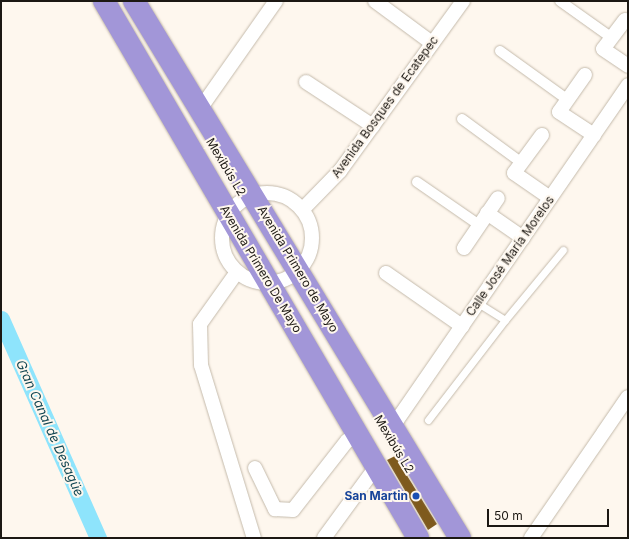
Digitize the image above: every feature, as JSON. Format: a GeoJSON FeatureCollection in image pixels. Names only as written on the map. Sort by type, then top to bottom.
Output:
{"type":"FeatureCollection","features":[{"type":"Feature","properties":{"kind":"highway","name":"Avenida Primero De Mayo"},"geometry":{"type":"LineString","coordinates":[[104,1],[240,203],[283,279],[357,435],[379,462],[418,538]]}},
{"type":"Feature","properties":{"kind":"highway","name":"Avenida Primero de Mayo"},"geometry":{"type":"LineString","coordinates":[[134,1],[189,110],[283,279],[393,426],[460,538]]}},
{"type":"Feature","properties":{"kind":"street"},"geometry":{"type":"LineString","coordinates":[[189,110],[276,1]]}},
{"type":"Feature","properties":{"kind":"street"},"geometry":{"type":"LineString","coordinates":[[375,1],[432,43]]}},
{"type":"Feature","properties":{"kind":"street","name":"Avenida Bosques de Ecatepec"},"geometry":{"type":"LineString","coordinates":[[303,210],[340,171],[463,1]]}},
{"type":"Feature","properties":{"kind":"street"},"geometry":{"type":"LineString","coordinates":[[560,1],[612,38]]}},
{"type":"Feature","properties":{"kind":"street"},"geometry":{"type":"LineString","coordinates":[[625,20],[603,49],[628,66]]}},
{"type":"Feature","properties":{"kind":"street"},"geometry":{"type":"LineString","coordinates":[[500,51],[568,100]]}},
{"type":"Feature","properties":{"kind":"street"},"geometry":{"type":"LineString","coordinates":[[585,76],[559,112],[594,135]]}},
{"type":"Feature","properties":{"kind":"street"},"geometry":{"type":"LineString","coordinates":[[306,82],[373,126]]}},
{"type":"Feature","properties":{"kind":"street","name":"Calle José María Morelos"},"geometry":{"type":"LineString","coordinates":[[393,426],[628,86]]}},
{"type":"Feature","properties":{"kind":"street"},"geometry":{"type":"LineString","coordinates":[[462,119],[522,163]]}},
{"type":"Feature","properties":{"kind":"street"},"geometry":{"type":"LineString","coordinates":[[542,135],[514,173],[550,198]]}},
{"type":"Feature","properties":{"kind":"street"},"geometry":{"type":"LineString","coordinates":[[417,182],[479,226]]}},
{"type":"Feature","properties":{"kind":"street"},"geometry":{"type":"LineString","coordinates":[[278,194],[289,198],[303,210],[312,230],[311,252],[283,279],[247,278],[237,272],[223,250],[222,238],[240,203],[278,194]]}},
{"type":"Feature","properties":{"kind":"street"},"geometry":{"type":"LineString","coordinates":[[464,248],[498,198]]}},
{"type":"Feature","properties":{"kind":"street"},"geometry":{"type":"LineString","coordinates":[[488,213],[523,238]]}},
{"type":"Feature","properties":{"kind":"street","name":"Avenida Primero De Mayo"},"geometry":{"type":"LineString","coordinates":[[237,272],[200,324],[201,365],[254,538]]}},
{"type":"Feature","properties":{"kind":"street"},"geometry":{"type":"LineString","coordinates":[[386,273],[462,326]]}},
{"type":"Feature","properties":{"kind":"street"},"geometry":{"type":"LineString","coordinates":[[531,538],[628,397]]}},
{"type":"Feature","properties":{"kind":"street"},"geometry":{"type":"LineString","coordinates":[[255,468],[275,509],[293,510],[347,441],[357,435]]}},
{"type":"Feature","properties":{"kind":"street"},"geometry":{"type":"LineString","coordinates":[[324,538],[379,462]]}},
{"type":"Feature","properties":{"kind":"lane","name":"Mexibús L2"},"geometry":{"type":"LineString","coordinates":[[126,1],[240,203],[263,254]]}},
{"type":"Feature","properties":{"kind":"lane"},"geometry":{"type":"LineString","coordinates":[[428,420],[562,250]]}},
{"type":"Feature","properties":{"kind":"lane","name":"Mexibús L2"},"geometry":{"type":"LineString","coordinates":[[283,279],[451,538]]}},
{"type":"Feature","properties":{"kind":"lane"},"geometry":{"type":"LineString","coordinates":[[478,303],[506,320]]}},
{"type":"Feature","properties":{"kind":"lane","name":"Mexibús L2"},"geometry":{"type":"LineString","coordinates":[[379,462],[429,538]]}},
{"type":"Feature","properties":{"kind":"building"},"geometry":{"type":"Polygon","coordinates":[[[395,456],[437,524],[428,530],[387,460],[395,456]]]}},
{"type":"Feature","properties":{"kind":"waterway","name":"Gran Canal de Desagüe"},"geometry":{"type":"LineString","coordinates":[[1,319],[98,538]]}},
{"type":"Feature","properties":{"kind":"place","name":"San Martin"},"geometry":{"type":"Point","coordinates":[416,496]}}]}
